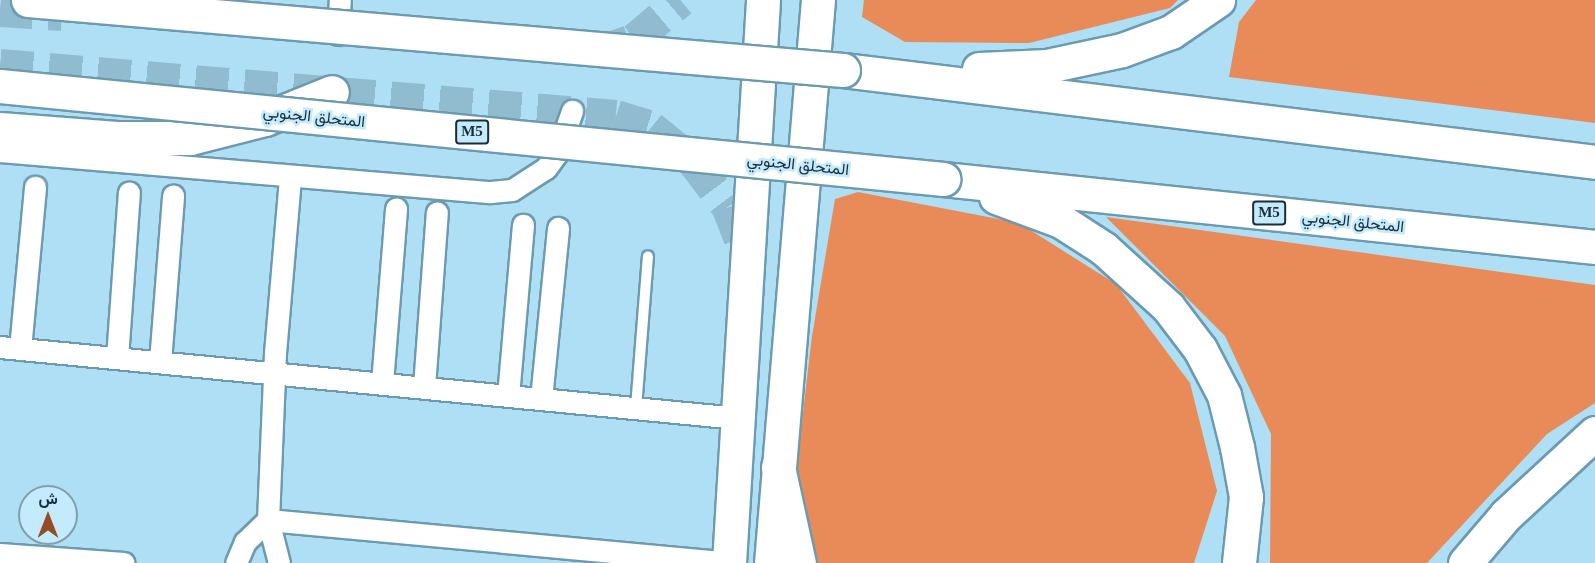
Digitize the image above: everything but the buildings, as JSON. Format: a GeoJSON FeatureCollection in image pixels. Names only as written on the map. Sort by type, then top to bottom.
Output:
{"type":"FeatureCollection","features":[{"type":"Feature","properties":{"kind":"main road"},"geometry":{"type":"LineString","coordinates":[[28,0],[843,70],[1595,162]]}},
{"type":"Feature","properties":{"kind":"main road"},"geometry":{"type":"LineString","coordinates":[[729,563],[764,0]]}},
{"type":"Feature","properties":{"kind":"main road"},"geometry":{"type":"LineString","coordinates":[[771,563],[818,0]]}},
{"type":"Feature","properties":{"kind":"main road"},"geometry":{"type":"LineString","coordinates":[[843,70],[1047,66],[1122,50],[1161,35],[1218,0]]}},
{"type":"Feature","properties":{"kind":"main road","name":"المتحلق الجنوبي"},"geometry":{"type":"LineString","coordinates":[[0,86],[943,179],[1595,247]]}},
{"type":"Feature","properties":{"kind":"main road"},"geometry":{"type":"LineString","coordinates":[[0,129],[117,138],[189,138],[229,130],[332,92]]}},
{"type":"Feature","properties":{"kind":"main road"},"geometry":{"type":"LineString","coordinates":[[943,179],[1061,221],[1103,248],[1168,307],[1200,349],[1224,395],[1246,497],[1239,563]]}},
{"type":"Feature","properties":{"kind":"main road"},"geometry":{"type":"LineString","coordinates":[[1465,563],[1506,515],[1595,433]]}},
{"type":"Feature","properties":{"kind":"main road"},"geometry":{"type":"LineString","coordinates":[[778,467],[800,563]]}},
{"type":"Feature","properties":{"kind":"street"},"geometry":{"type":"LineString","coordinates":[[338,34],[340,0]]}},
{"type":"Feature","properties":{"kind":"street"},"geometry":{"type":"LineString","coordinates":[[0,151],[464,192],[513,190],[546,168],[557,153],[572,111]]}},
{"type":"Feature","properties":{"kind":"street"},"geometry":{"type":"LineString","coordinates":[[279,563],[268,520],[274,375],[290,177]]}},
{"type":"Feature","properties":{"kind":"street"},"geometry":{"type":"LineString","coordinates":[[35,187],[10,348],[738,418]]}},
{"type":"Feature","properties":{"kind":"street"},"geometry":{"type":"LineString","coordinates":[[117,358],[129,192]]}},
{"type":"Feature","properties":{"kind":"street"},"geometry":{"type":"LineString","coordinates":[[160,362],[173,196]]}},
{"type":"Feature","properties":{"kind":"street"},"geometry":{"type":"LineString","coordinates":[[382,383],[396,210]]}},
{"type":"Feature","properties":{"kind":"street"},"geometry":{"type":"LineString","coordinates":[[424,387],[437,212]]}},
{"type":"Feature","properties":{"kind":"street"},"geometry":{"type":"LineString","coordinates":[[508,396],[523,225]]}},
{"type":"Feature","properties":{"kind":"street"},"geometry":{"type":"LineString","coordinates":[[541,399],[558,228]]}},
{"type":"Feature","properties":{"kind":"street"},"geometry":{"type":"LineString","coordinates":[[268,520],[527,554],[729,563]]}},
{"type":"Feature","properties":{"kind":"street"},"geometry":{"type":"LineString","coordinates":[[236,563],[245,542],[268,520]]}},
{"type":"Feature","properties":{"kind":"street"},"geometry":{"type":"LineString","coordinates":[[0,554],[124,563]]}},
{"type":"Feature","properties":{"kind":"lane"},"geometry":{"type":"LineString","coordinates":[[636,408],[648,256]]}},
{"type":"Feature","properties":{"kind":"shaded area"},"geometry":{"type":"Polygon","coordinates":[[[864,0],[1178,0],[1170,8],[1029,43],[905,42],[862,17],[864,0]]]}},
{"type":"Feature","properties":{"kind":"shaded area"},"geometry":{"type":"Polygon","coordinates":[[[1256,0],[1595,0],[1595,123],[1229,77],[1239,22],[1256,0]]]}},
{"type":"Feature","properties":{"kind":"shaded area"},"geometry":{"type":"Polygon","coordinates":[[[858,192],[1019,223],[1116,284],[1190,383],[1217,491],[1194,563],[810,563],[796,472],[812,336],[835,199],[858,192]]]}},
{"type":"Feature","properties":{"kind":"shaded area"},"geometry":{"type":"Polygon","coordinates":[[[1106,217],[1595,285],[1595,403],[1547,434],[1427,563],[1270,563],[1271,434],[1225,336],[1106,217]]]}},
{"type":"Feature","properties":{"kind":"tunnel"},"geometry":{"type":"LineString","coordinates":[[598,52],[635,39],[681,0]]}},
{"type":"Feature","properties":{"kind":"tunnel"},"geometry":{"type":"LineString","coordinates":[[0,10],[62,14]]}},
{"type":"Feature","properties":{"kind":"tunnel"},"geometry":{"type":"LineString","coordinates":[[0,65],[616,116],[651,127],[694,162],[728,207],[748,258]]}}]}
